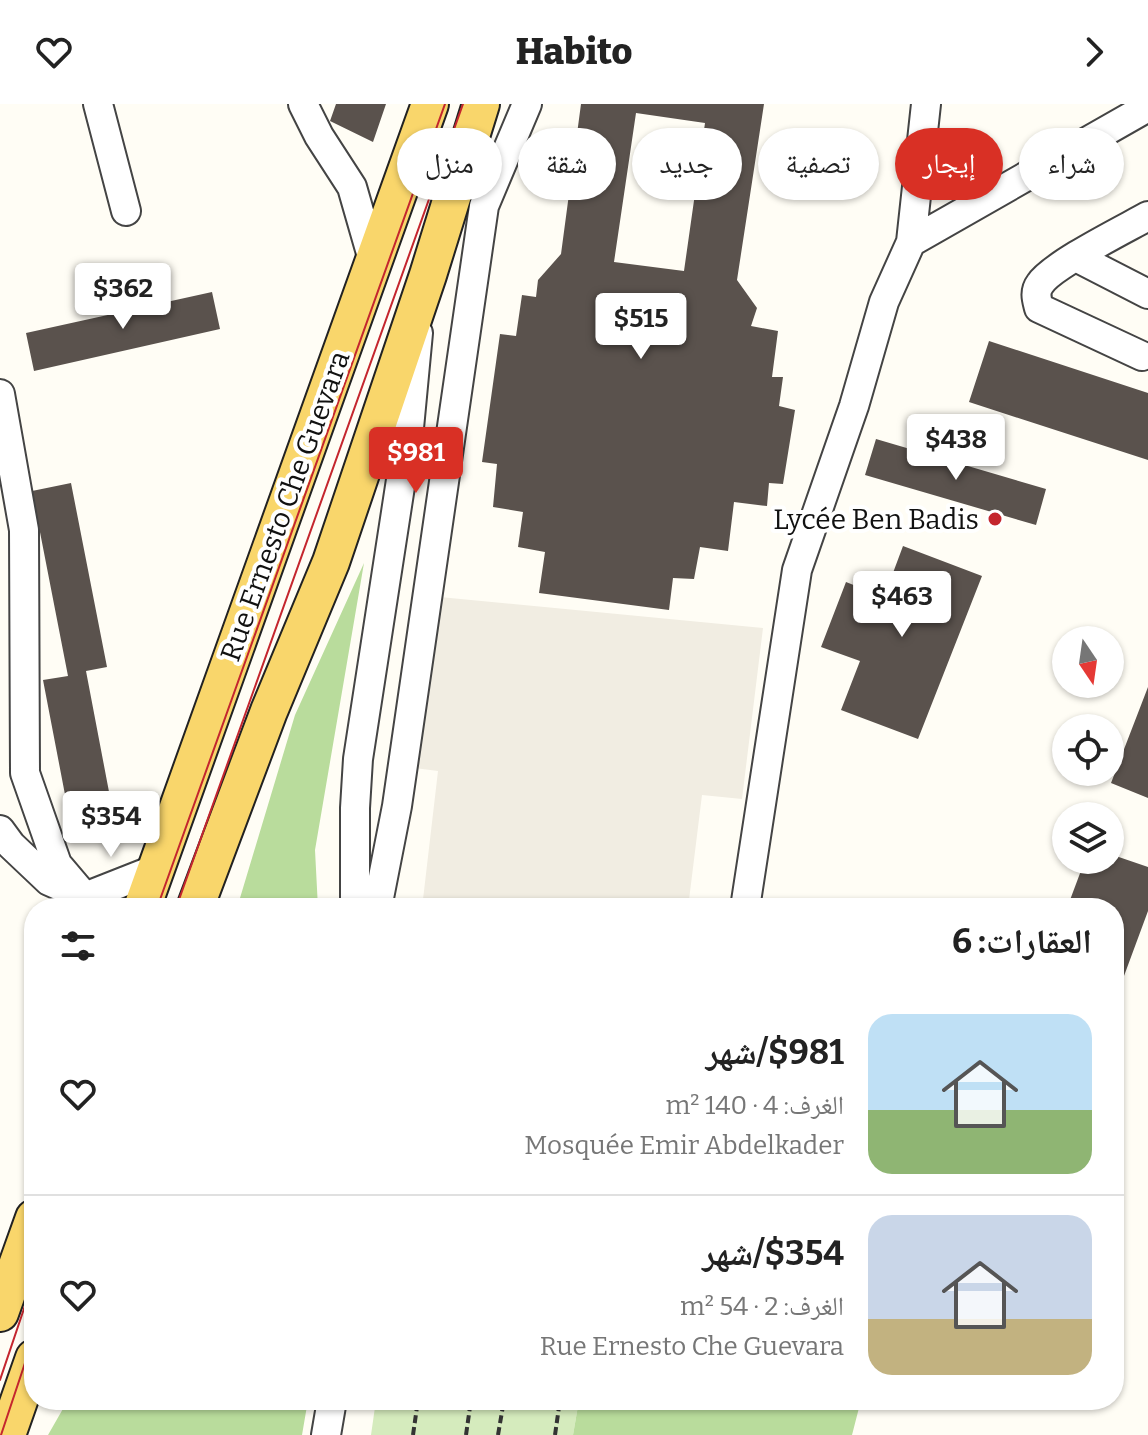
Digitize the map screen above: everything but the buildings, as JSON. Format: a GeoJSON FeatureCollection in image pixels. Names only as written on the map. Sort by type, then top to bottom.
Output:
{"type":"FeatureCollection","features":[{"type":"Feature","properties":{"kind":"main road","name":"Rue Ernesto Che Guevara"},"geometry":{"type":"LineString","coordinates":[[146,898],[430,104]]}},
{"type":"Feature","properties":{"kind":"main road","name":"Rue Ernesto Che Guevara"},"geometry":{"type":"LineString","coordinates":[[199,898],[269,711],[331,562],[421,296],[481,104]]}},
{"type":"Feature","properties":{"kind":"main road"},"geometry":{"type":"LineString","coordinates":[[0,1313],[24,1246]]}},
{"type":"Feature","properties":{"kind":"main road"},"geometry":{"type":"LineString","coordinates":[[7,1435],[24,1387]]}},
{"type":"Feature","properties":{"kind":"street"},"geometry":{"type":"LineString","coordinates":[[98,104],[126,211]]}},
{"type":"Feature","properties":{"kind":"street"},"geometry":{"type":"LineString","coordinates":[[303,104],[319,136],[352,187],[373,260]]}},
{"type":"Feature","properties":{"kind":"street"},"geometry":{"type":"LineString","coordinates":[[379,898],[399,790],[484,206],[527,104]]}},
{"type":"Feature","properties":{"kind":"street"},"geometry":{"type":"LineString","coordinates":[[747,898],[797,570],[854,406],[884,302],[911,242],[926,104]]}},
{"type":"Feature","properties":{"kind":"street"},"geometry":{"type":"LineString","coordinates":[[911,242],[1148,107]]}},
{"type":"Feature","properties":{"kind":"street"},"geometry":{"type":"LineString","coordinates":[[1142,356],[1039,308],[1036,295],[1040,283],[1076,257],[1148,216]]}},
{"type":"Feature","properties":{"kind":"street"},"geometry":{"type":"LineString","coordinates":[[1076,257],[1148,294]]}},
{"type":"Feature","properties":{"kind":"street"},"geometry":{"type":"LineString","coordinates":[[355,898],[358,759],[409,428],[421,296]]}},
{"type":"Feature","properties":{"kind":"street"},"geometry":{"type":"LineString","coordinates":[[0,394],[24,530],[25,773],[57,864],[84,898]]}},
{"type":"Feature","properties":{"kind":"street"},"geometry":{"type":"LineString","coordinates":[[0,830],[11,845],[49,881],[80,898]]}},
{"type":"Feature","properties":{"kind":"street"},"geometry":{"type":"LineString","coordinates":[[95,898],[156,869]]}},
{"type":"Feature","properties":{"kind":"street"},"geometry":{"type":"LineString","coordinates":[[326,1435],[330,1410]]}},
{"type":"Feature","properties":{"kind":"path"},"geometry":{"type":"LineString","coordinates":[[413,1435],[417,1410]]}},
{"type":"Feature","properties":{"kind":"path"},"geometry":{"type":"LineString","coordinates":[[466,1435],[470,1410]]}},
{"type":"Feature","properties":{"kind":"path"},"geometry":{"type":"LineString","coordinates":[[498,1435],[502,1410]]}},
{"type":"Feature","properties":{"kind":"path"},"geometry":{"type":"LineString","coordinates":[[555,1435],[559,1410]]}},
{"type":"Feature","properties":{"kind":"green space"},"geometry":{"type":"Polygon","coordinates":[[[364,563],[315,850],[317,898],[240,898],[295,715],[364,563]]]}},
{"type":"Feature","properties":{"kind":"green space"},"geometry":{"type":"Polygon","coordinates":[[[62,1410],[306,1410],[302,1435],[48,1435],[62,1410]]]}},
{"type":"Feature","properties":{"kind":"green space"},"geometry":{"type":"Polygon","coordinates":[[[375,1410],[577,1410],[573,1435],[371,1435],[375,1410]]]}},
{"type":"Feature","properties":{"kind":"green space"},"geometry":{"type":"Polygon","coordinates":[[[577,1410],[858,1410],[852,1435],[573,1435],[577,1410]]]}},
{"type":"Feature","properties":{"kind":"shaded area"},"geometry":{"type":"Polygon","coordinates":[[[419,595],[763,628],[742,799],[702,795],[689,898],[423,898],[438,771],[399,766],[419,595]]]}},
{"type":"Feature","properties":{"kind":"tram line"},"geometry":{"type":"LineString","coordinates":[[161,898],[445,104]]}},
{"type":"Feature","properties":{"kind":"tram line"},"geometry":{"type":"LineString","coordinates":[[180,898],[463,104]]}},
{"type":"Feature","properties":{"kind":"tram line"},"geometry":{"type":"LineString","coordinates":[[0,1380],[24,1309]]}},
{"type":"Feature","properties":{"kind":"tram line"},"geometry":{"type":"LineString","coordinates":[[1,1435],[24,1366]]}},
{"type":"Feature","properties":{"kind":"place","name":"Lycée Ben Badis"},"geometry":{"type":"Point","coordinates":[995,519]}}]}
